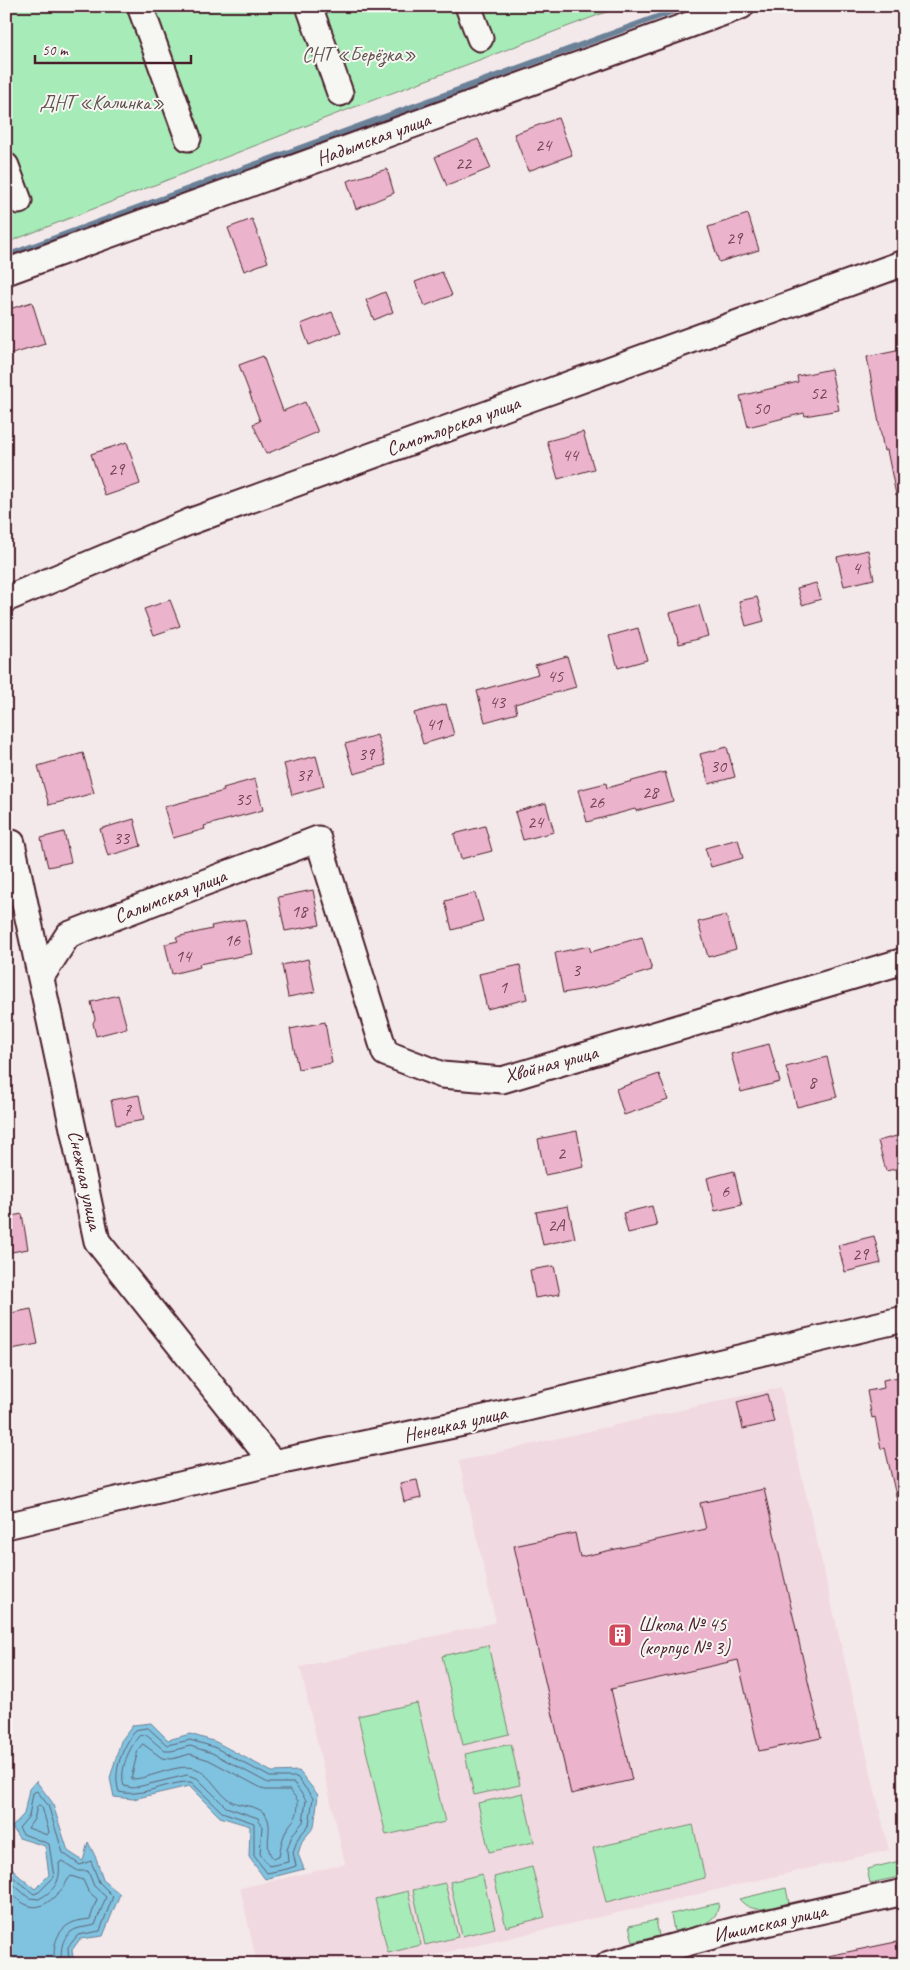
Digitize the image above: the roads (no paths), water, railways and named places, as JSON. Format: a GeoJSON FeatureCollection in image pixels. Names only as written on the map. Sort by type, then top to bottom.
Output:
{"type":"FeatureCollection","features":[{"type":"Feature","properties":{"kind":"street"},"geometry":{"type":"LineString","coordinates":[[140,6],[188,138]]}},
{"type":"Feature","properties":{"kind":"street"},"geometry":{"type":"LineString","coordinates":[[309,6],[340,93]]}},
{"type":"Feature","properties":{"kind":"street"},"geometry":{"type":"LineString","coordinates":[[468,6],[480,38]]}},
{"type":"Feature","properties":{"kind":"street","name":"Надымская улица"},"geometry":{"type":"LineString","coordinates":[[6,272],[741,6]]}},
{"type":"Feature","properties":{"kind":"street"},"geometry":{"type":"LineString","coordinates":[[6,166],[19,202]]}},
{"type":"Feature","properties":{"kind":"street","name":"Самотлорская улица"},"geometry":{"type":"LineString","coordinates":[[6,599],[189,522],[904,263]]}},
{"type":"Feature","properties":{"kind":"street","name":"Хвойная улица"},"geometry":{"type":"LineString","coordinates":[[318,839],[385,1054],[442,1075],[502,1080],[904,961]]}},
{"type":"Feature","properties":{"kind":"street","name":"Салымская улица"},"geometry":{"type":"LineString","coordinates":[[41,977],[68,934],[318,839]]}},
{"type":"Feature","properties":{"kind":"street","name":"Снежная улица"},"geometry":{"type":"LineString","coordinates":[[12,843],[98,1241],[273,1463]]}},
{"type":"Feature","properties":{"kind":"street","name":"Ненецкая улица"},"geometry":{"type":"LineString","coordinates":[[6,1526],[273,1463],[463,1423],[904,1319]]}},
{"type":"Feature","properties":{"kind":"street","name":"Ишимская улица"},"geometry":{"type":"LineString","coordinates":[[609,1964],[739,1929],[904,1892]]}},
{"type":"Feature","properties":{"kind":"water"},"geometry":{"type":"Polygon","coordinates":[[[151,1723],[168,1740],[190,1734],[216,1742],[272,1772],[299,1771],[318,1795],[314,1827],[302,1841],[298,1854],[304,1869],[265,1879],[249,1857],[250,1826],[220,1817],[189,1786],[133,1799],[114,1797],[110,1778],[121,1741],[133,1725],[151,1723]]]}},
{"type":"Feature","properties":{"kind":"water"},"geometry":{"type":"Polygon","coordinates":[[[36,1781],[52,1802],[68,1851],[83,1861],[88,1842],[96,1858],[103,1880],[120,1894],[103,1936],[80,1939],[72,1950],[74,1964],[6,1964],[6,1861],[19,1876],[35,1889],[49,1875],[45,1846],[19,1838],[12,1827],[24,1814],[29,1789],[36,1781]]]}},
{"type":"Feature","properties":{"kind":"waterway"},"geometry":{"type":"LineString","coordinates":[[6,256],[687,6]]}},
{"type":"Feature","properties":{"kind":"place","name":"Школа № 45 (корпус № 3)"},"geometry":{"type":"Point","coordinates":[620,1635]}},
{"type":"Feature","properties":{"kind":"park label","name":"СНТ «Берёзка»"},"geometry":{"type":"Point","coordinates":[359,54]}},
{"type":"Feature","properties":{"kind":"park label","name":"ДНТ «Калинка»"},"geometry":{"type":"Point","coordinates":[102,102]}}]}
